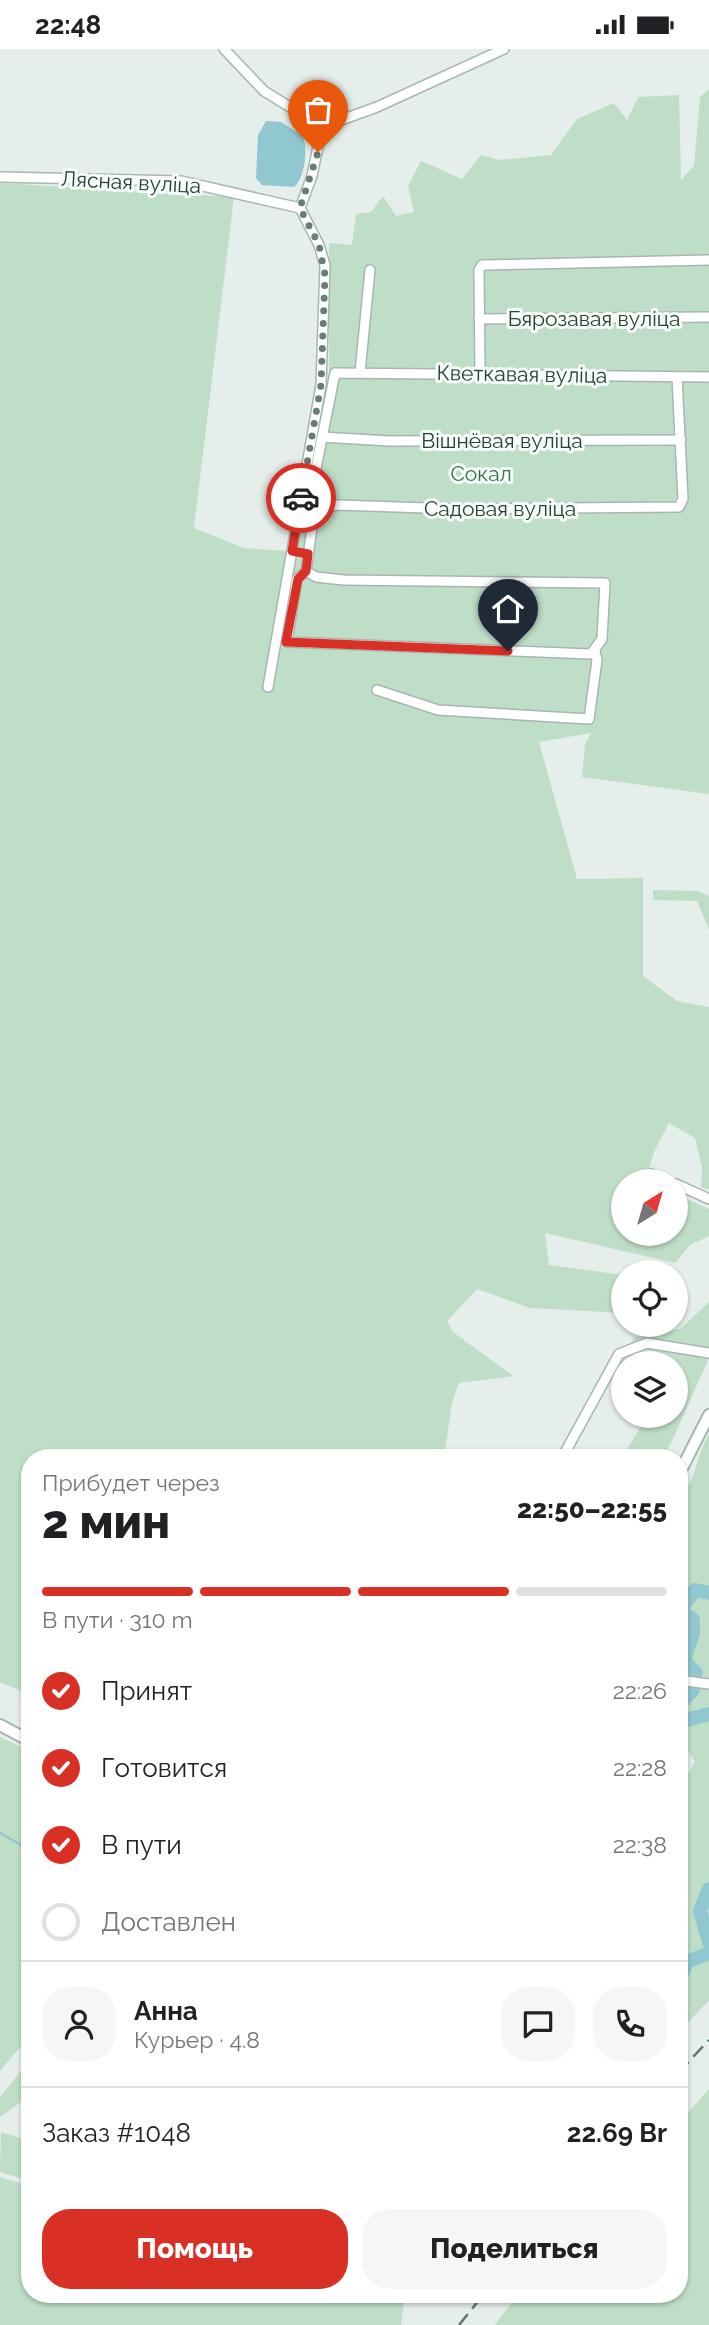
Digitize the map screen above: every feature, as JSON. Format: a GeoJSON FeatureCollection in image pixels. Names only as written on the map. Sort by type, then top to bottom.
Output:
{"type":"FeatureCollection","features":[{"type":"Feature","properties":{"kind":"street"},"geometry":{"type":"LineString","coordinates":[[224,49],[264,91],[322,127]]}},
{"type":"Feature","properties":{"kind":"street"},"geometry":{"type":"LineString","coordinates":[[322,127],[377,107],[504,49]]}},
{"type":"Feature","properties":{"kind":"street"},"geometry":{"type":"LineString","coordinates":[[268,687],[321,385],[325,275],[319,245],[300,208],[312,176],[322,127]]}},
{"type":"Feature","properties":{"kind":"street","name":"Лясная вуліца"},"geometry":{"type":"LineString","coordinates":[[0,177],[181,181],[300,208]]}},
{"type":"Feature","properties":{"kind":"street"},"geometry":{"type":"LineString","coordinates":[[480,372],[479,270],[488,264],[709,260]]}},
{"type":"Feature","properties":{"kind":"street"},"geometry":{"type":"LineString","coordinates":[[360,372],[370,270]]}},
{"type":"Feature","properties":{"kind":"street","name":"Бярозавая вуліца"},"geometry":{"type":"LineString","coordinates":[[479,319],[709,317]]}},
{"type":"Feature","properties":{"kind":"street","name":"Кветкавая вуліца"},"geometry":{"type":"LineString","coordinates":[[322,437],[335,373],[480,372],[709,377]]}},
{"type":"Feature","properties":{"kind":"street"},"geometry":{"type":"LineString","coordinates":[[677,377],[681,440]]}},
{"type":"Feature","properties":{"kind":"street"},"geometry":{"type":"LineString","coordinates":[[322,437],[311,503],[314,513],[306,571],[298,579],[286,642],[593,652]]}},
{"type":"Feature","properties":{"kind":"street","name":"Вішнёвая вуліца"},"geometry":{"type":"LineString","coordinates":[[322,437],[389,441],[681,440]]}},
{"type":"Feature","properties":{"kind":"street","name":"Садовая вуліца"},"geometry":{"type":"LineString","coordinates":[[314,513],[324,507],[338,505],[456,509],[680,507],[683,499],[681,440]]}},
{"type":"Feature","properties":{"kind":"street"},"geometry":{"type":"LineString","coordinates":[[292,551],[308,554]]}},
{"type":"Feature","properties":{"kind":"street"},"geometry":{"type":"LineString","coordinates":[[306,571],[316,577],[344,580],[605,583],[602,639],[593,652],[589,719],[438,710],[377,690]]}},
{"type":"Feature","properties":{"kind":"street"},"geometry":{"type":"LineString","coordinates":[[688,1189],[709,1199]]}},
{"type":"Feature","properties":{"kind":"street"},"geometry":{"type":"LineString","coordinates":[[567,1449],[619,1354],[638,1345],[656,1344],[709,1353]]}},
{"type":"Feature","properties":{"kind":"street"},"geometry":{"type":"LineString","coordinates":[[688,1456],[709,1415]]}},
{"type":"Feature","properties":{"kind":"street"},"geometry":{"type":"LineString","coordinates":[[688,1681],[709,1684]]}},
{"type":"Feature","properties":{"kind":"street"},"geometry":{"type":"LineString","coordinates":[[0,1725],[21,1736]]}},
{"type":"Feature","properties":{"kind":"green space","name":"Сокал"},"geometry":{"type":"Polygon","coordinates":[[[709,89],[709,794],[582,777],[585,744],[591,733],[539,742],[577,879],[643,878],[643,976],[677,1001],[709,1007],[709,1190],[701,1187],[702,1168],[695,1138],[669,1123],[654,1152],[649,1169],[611,1169],[611,1246],[688,1246],[688,1199],[709,1209],[709,1236],[690,1245],[678,1260],[662,1260],[545,1233],[549,1265],[611,1273],[611,1312],[530,1308],[477,1289],[447,1321],[453,1332],[513,1376],[459,1383],[452,1403],[445,1449],[21,1449],[21,1691],[0,1682],[0,183],[234,197],[194,528],[244,548],[286,551],[284,599],[329,375],[329,243],[352,245],[356,214],[371,212],[383,196],[396,216],[414,212],[408,186],[421,161],[462,179],[481,155],[500,160],[551,155],[577,119],[614,103],[627,120],[638,97],[679,95],[681,180],[694,166],[700,97],[709,89]]]}},
{"type":"Feature","properties":{"kind":"green space"},"geometry":{"type":"Polygon","coordinates":[[[653,890],[697,891],[709,896],[709,930],[697,901],[653,900],[653,890]]]}},
{"type":"Feature","properties":{"kind":"green space"},"geometry":{"type":"Polygon","coordinates":[[[709,1302],[709,1358],[688,1405],[688,1351],[627,1351],[634,1337],[688,1337],[688,1322],[709,1302]]]}},
{"type":"Feature","properties":{"kind":"green space"},"geometry":{"type":"Polygon","coordinates":[[[640,1428],[678,1428],[668,1449],[627,1449],[640,1428]]]}},
{"type":"Feature","properties":{"kind":"green space"},"geometry":{"type":"Polygon","coordinates":[[[709,1434],[709,2000],[688,2022],[688,1773],[695,1762],[688,1751],[688,1487],[709,1434]]]}},
{"type":"Feature","properties":{"kind":"green space"},"geometry":{"type":"Polygon","coordinates":[[[0,1737],[21,1747],[21,2046],[0,2071],[0,1737]]]}},
{"type":"Feature","properties":{"kind":"green space"},"geometry":{"type":"Polygon","coordinates":[[[21,2071],[21,2102],[0,2117],[0,2097],[21,2071]]]}},
{"type":"Feature","properties":{"kind":"green space"},"geometry":{"type":"Polygon","coordinates":[[[709,2089],[709,2325],[495,2325],[511,2303],[688,2303],[688,2113],[709,2089]]]}},
{"type":"Feature","properties":{"kind":"green space"},"geometry":{"type":"Polygon","coordinates":[[[1,2132],[21,2138],[21,2178],[0,2172],[1,2132]]]}},
{"type":"Feature","properties":{"kind":"green space"},"geometry":{"type":"Polygon","coordinates":[[[0,2177],[21,2183],[21,2303],[404,2303],[401,2325],[0,2325],[0,2177]]]}},
{"type":"Feature","properties":{"kind":"water"},"geometry":{"type":"Polygon","coordinates":[[[266,121],[281,122],[303,136],[304,163],[301,177],[294,187],[262,185],[256,178],[258,135],[266,121]]]}},
{"type":"Feature","properties":{"kind":"waterway"},"geometry":{"type":"LineString","coordinates":[[688,1599],[695,1590],[709,1593]]}},
{"type":"Feature","properties":{"kind":"waterway"},"geometry":{"type":"LineString","coordinates":[[688,1616],[693,1620],[693,1633],[688,1648]]}},
{"type":"Feature","properties":{"kind":"waterway"},"geometry":{"type":"LineString","coordinates":[[688,1664],[696,1673]]}},
{"type":"Feature","properties":{"kind":"waterway"},"geometry":{"type":"LineString","coordinates":[[688,1695],[693,1690]]}},
{"type":"Feature","properties":{"kind":"waterway"},"geometry":{"type":"LineString","coordinates":[[688,1720],[709,1714]]}},
{"type":"Feature","properties":{"kind":"waterway"},"geometry":{"type":"LineString","coordinates":[[0,1833],[21,1845]]}},
{"type":"Feature","properties":{"kind":"waterway"},"geometry":{"type":"LineString","coordinates":[[709,1889],[700,1911],[709,1942]]}},
{"type":"Feature","properties":{"kind":"waterway"},"geometry":{"type":"LineString","coordinates":[[688,1962],[709,1953]]}},
{"type":"Feature","properties":{"kind":"railway"},"geometry":{"type":"LineString","coordinates":[[688,2062],[709,2040]]}},
{"type":"Feature","properties":{"kind":"railway"},"geometry":{"type":"LineString","coordinates":[[459,2325],[477,2303]]}},
{"type":"Feature","properties":{"kind":"way so far"},"geometry":{"type":"LineString","coordinates":[[301,498],[321,385],[325,265],[323,254],[300,208],[309,187],[318,152]]}},
{"type":"Feature","properties":{"kind":"route"},"geometry":{"type":"LineString","coordinates":[[301,498],[292,551],[308,554],[306,571],[298,579],[286,642],[508,651]]}}]}
